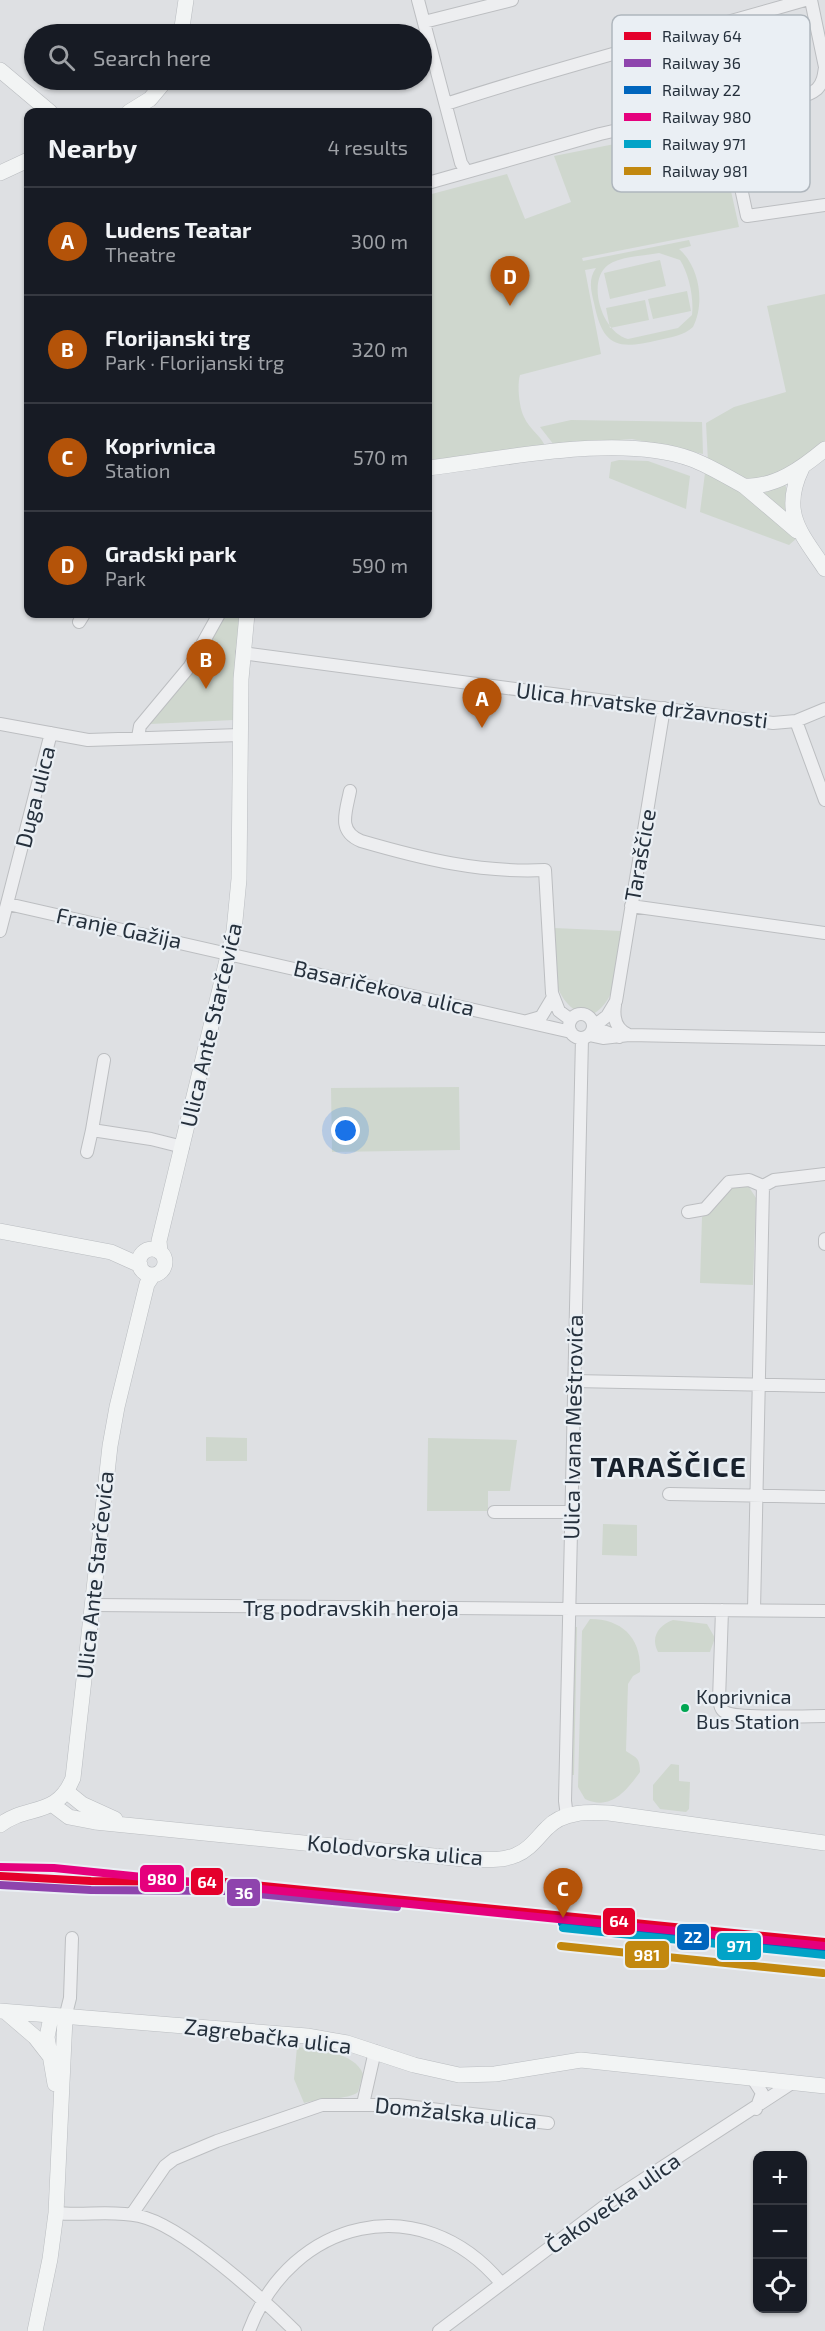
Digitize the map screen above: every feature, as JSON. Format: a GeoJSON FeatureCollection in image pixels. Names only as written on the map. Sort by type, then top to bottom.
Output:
{"type":"FeatureCollection","features":[{"type":"Feature","properties":{"kind":"main road"},"geometry":{"type":"LineString","coordinates":[[182,24],[186,0]]}},
{"type":"Feature","properties":{"kind":"main road"},"geometry":{"type":"LineString","coordinates":[[0,70],[45,108]]}},
{"type":"Feature","properties":{"kind":"main road"},"geometry":{"type":"LineString","coordinates":[[135,108],[150,99],[158,90]]}},
{"type":"Feature","properties":{"kind":"main road"},"geometry":{"type":"LineString","coordinates":[[0,173],[24,162]]}},
{"type":"Feature","properties":{"kind":"main road"},"geometry":{"type":"LineString","coordinates":[[432,468],[552,453],[626,448],[659,452],[692,460],[744,486],[801,536],[825,569]]}},
{"type":"Feature","properties":{"kind":"main road"},"geometry":{"type":"LineString","coordinates":[[744,486],[769,483],[802,468],[825,449]]}},
{"type":"Feature","properties":{"kind":"main road"},"geometry":{"type":"LineString","coordinates":[[801,536],[792,509],[793,491],[802,468]]}},
{"type":"Feature","properties":{"kind":"main road","name":"Ulica Ante Starčevića"},"geometry":{"type":"LineString","coordinates":[[0,1825],[16,1816],[53,1804],[66,1791],[75,1767],[110,1446],[117,1407],[150,1262],[183,1147],[230,954],[239,879],[242,653],[246,618]]}},
{"type":"Feature","properties":{"kind":"main road"},"geometry":{"type":"LineString","coordinates":[[0,1232],[150,1262]]}},
{"type":"Feature","properties":{"kind":"main road","name":"Kolodvorska ulica"},"geometry":{"type":"LineString","coordinates":[[66,1791],[82,1804],[129,1824]]}},
{"type":"Feature","properties":{"kind":"main road","name":"Kolodvorska ulica"},"geometry":{"type":"LineString","coordinates":[[53,1804],[61,1812],[74,1818],[489,1859],[510,1857],[524,1851],[552,1823],[567,1816],[587,1812],[609,1813],[825,1843]]}},
{"type":"Feature","properties":{"kind":"main road"},"geometry":{"type":"LineString","coordinates":[[2,2010],[30,2032],[51,2057]]}},
{"type":"Feature","properties":{"kind":"main road","name":"Zagrebačka ulica"},"geometry":{"type":"LineString","coordinates":[[2,2010],[58,2017],[307,2036],[375,2051],[414,2065],[459,2075],[495,2074],[581,2060],[825,2086]]}},
{"type":"Feature","properties":{"kind":"main road"},"geometry":{"type":"LineString","coordinates":[[58,2017],[46,2031],[60,2110]]}},
{"type":"Feature","properties":{"kind":"main road"},"geometry":{"type":"LineString","coordinates":[[35,2331],[50,2259],[56,2213],[60,2110],[58,2017]]}},
{"type":"Feature","properties":{"kind":"street"},"geometry":{"type":"LineString","coordinates":[[418,0],[424,22],[512,0]]}},
{"type":"Feature","properties":{"kind":"street"},"geometry":{"type":"LineString","coordinates":[[755,15],[805,0]]}},
{"type":"Feature","properties":{"kind":"street"},"geometry":{"type":"LineString","coordinates":[[810,92],[815,90],[824,76],[825,67],[811,0]]}},
{"type":"Feature","properties":{"kind":"street"},"geometry":{"type":"LineString","coordinates":[[432,52],[461,164],[466,171]]}},
{"type":"Feature","properties":{"kind":"street"},"geometry":{"type":"LineString","coordinates":[[446,104],[612,54]]}},
{"type":"Feature","properties":{"kind":"street"},"geometry":{"type":"LineString","coordinates":[[432,182],[466,171],[475,172],[612,132]]}},
{"type":"Feature","properties":{"kind":"street"},"geometry":{"type":"LineString","coordinates":[[742,192],[747,216],[825,205]]}},
{"type":"Feature","properties":{"kind":"street"},"geometry":{"type":"LineString","coordinates":[[138,737],[140,726],[197,655],[217,618]]}},
{"type":"Feature","properties":{"kind":"street","name":"Ulica hrvatske državnosti"},"geometry":{"type":"LineString","coordinates":[[242,653],[773,723],[796,722],[825,709]]}},
{"type":"Feature","properties":{"kind":"street","name":"Taraščice"},"geometry":{"type":"LineString","coordinates":[[616,1001],[664,708]]}},
{"type":"Feature","properties":{"kind":"street"},"geometry":{"type":"LineString","coordinates":[[796,722],[825,800]]}},
{"type":"Feature","properties":{"kind":"street"},"geometry":{"type":"LineString","coordinates":[[0,724],[88,740],[240,735]]}},
{"type":"Feature","properties":{"kind":"street","name":"Duga ulica"},"geometry":{"type":"LineString","coordinates":[[0,931],[51,733]]}},
{"type":"Feature","properties":{"kind":"street"},"geometry":{"type":"LineString","coordinates":[[350,791],[344,826],[348,833],[361,841],[463,867],[507,871],[545,870],[552,997],[541,1017],[532,1023]]}},
{"type":"Feature","properties":{"kind":"street","name":"Franje Gažija"},"geometry":{"type":"LineString","coordinates":[[8,904],[230,954]]}},
{"type":"Feature","properties":{"kind":"street"},"geometry":{"type":"LineString","coordinates":[[631,906],[825,933]]}},
{"type":"Feature","properties":{"kind":"street","name":"Basaričekova ulica"},"geometry":{"type":"LineString","coordinates":[[230,954],[532,1023],[581,1026],[624,1036],[825,1039]]}},
{"type":"Feature","properties":{"kind":"street"},"geometry":{"type":"LineString","coordinates":[[552,997],[581,1026],[607,1016],[616,1001]]}},
{"type":"Feature","properties":{"kind":"street"},"geometry":{"type":"LineString","coordinates":[[616,1001],[615,1020],[624,1036]]}},
{"type":"Feature","properties":{"kind":"street","name":"Ulica Ivana Meštrovića"},"geometry":{"type":"LineString","coordinates":[[567,1816],[565,1801],[581,1026]]}},
{"type":"Feature","properties":{"kind":"street"},"geometry":{"type":"LineString","coordinates":[[87,1152],[104,1060]]}},
{"type":"Feature","properties":{"kind":"street"},"geometry":{"type":"LineString","coordinates":[[92,1130],[151,1138],[183,1147]]}},
{"type":"Feature","properties":{"kind":"street"},"geometry":{"type":"LineString","coordinates":[[763,1186],[774,1180],[825,1174]]}},
{"type":"Feature","properties":{"kind":"street"},"geometry":{"type":"LineString","coordinates":[[688,1212],[705,1209],[729,1182],[749,1180],[763,1186]]}},
{"type":"Feature","properties":{"kind":"street"},"geometry":{"type":"LineString","coordinates":[[754,1610],[763,1186]]}},
{"type":"Feature","properties":{"kind":"street"},"geometry":{"type":"LineString","coordinates":[[825,1239],[825,1244]]}},
{"type":"Feature","properties":{"kind":"street"},"geometry":{"type":"LineString","coordinates":[[573,1381],[825,1386]]}},
{"type":"Feature","properties":{"kind":"street"},"geometry":{"type":"LineString","coordinates":[[669,1494],[825,1497]]}},
{"type":"Feature","properties":{"kind":"street"},"geometry":{"type":"LineString","coordinates":[[494,1512],[571,1512]]}},
{"type":"Feature","properties":{"kind":"street","name":"Trg podravskih heroja"},"geometry":{"type":"LineString","coordinates":[[92,1605],[825,1611]]}},
{"type":"Feature","properties":{"kind":"street"},"geometry":{"type":"LineString","coordinates":[[722,1610],[719,1700],[723,1710],[727,1714],[825,1716]]}},
{"type":"Feature","properties":{"kind":"street"},"geometry":{"type":"LineString","coordinates":[[58,2017],[70,1998],[72,1938]]}},
{"type":"Feature","properties":{"kind":"street","name":"Domžalska ulica"},"geometry":{"type":"LineString","coordinates":[[363,2104],[375,2051]]}},
{"type":"Feature","properties":{"kind":"street"},"geometry":{"type":"LineString","coordinates":[[753,2079],[762,2093],[756,2109]]}},
{"type":"Feature","properties":{"kind":"street","name":"Čakovečka ulica"},"geometry":{"type":"LineString","coordinates":[[439,2331],[618,2196],[756,2109],[792,2083]]}},
{"type":"Feature","properties":{"kind":"street","name":"Domžalska ulica"},"geometry":{"type":"LineString","coordinates":[[132,2214],[165,2166],[188,2152],[304,2109],[322,2105],[398,2105],[548,2123]]}},
{"type":"Feature","properties":{"kind":"street"},"geometry":{"type":"LineString","coordinates":[[56,2213],[132,2214],[170,2228],[262,2299],[295,2331]]}},
{"type":"Feature","properties":{"kind":"street"},"geometry":{"type":"LineString","coordinates":[[249,2331],[262,2299],[284,2272],[318,2246],[349,2230],[369,2226],[401,2227],[444,2239],[484,2265],[501,2283]]}},
{"type":"Feature","properties":{"kind":"shaded area"},"geometry":{"type":"Polygon","coordinates":[[[612,145],[612,192],[731,192],[739,227],[582,258],[583,261],[689,240],[691,246],[679,249],[692,266],[698,286],[699,308],[693,327],[677,336],[645,343],[632,345],[614,342],[602,329],[594,303],[591,281],[596,268],[585,270],[601,354],[520,375],[519,379],[522,413],[546,448],[432,462],[432,194],[507,174],[525,219],[571,202],[554,156],[612,145]],[[659,253],[613,262],[601,273],[598,282],[600,306],[604,317],[619,335],[628,339],[678,328],[692,315],[690,286],[680,260],[659,253]]]}},
{"type":"Feature","properties":{"kind":"shaded area"},"geometry":{"type":"Polygon","coordinates":[[[660,260],[666,286],[610,299],[604,273],[660,260]]]}},
{"type":"Feature","properties":{"kind":"shaded area"},"geometry":{"type":"Polygon","coordinates":[[[687,291],[691,311],[653,319],[648,299],[687,291]]]}},
{"type":"Feature","properties":{"kind":"shaded area"},"geometry":{"type":"Polygon","coordinates":[[[825,294],[825,441],[778,474],[757,480],[737,477],[708,462],[706,423],[734,407],[786,392],[767,306],[825,294]]]}},
{"type":"Feature","properties":{"kind":"shaded area"},"geometry":{"type":"Polygon","coordinates":[[[645,300],[649,320],[610,328],[606,308],[645,300]]]}},
{"type":"Feature","properties":{"kind":"shaded area"},"geometry":{"type":"Polygon","coordinates":[[[571,420],[702,422],[703,454],[632,439],[554,445],[540,427],[571,420]]]}},
{"type":"Feature","properties":{"kind":"shaded area"},"geometry":{"type":"Polygon","coordinates":[[[648,461],[690,476],[686,509],[609,478],[611,462],[648,461]]]}},
{"type":"Feature","properties":{"kind":"shaded area"},"geometry":{"type":"Polygon","coordinates":[[[705,473],[751,498],[797,538],[789,545],[700,512],[705,473]]]}},
{"type":"Feature","properties":{"kind":"shaded area"},"geometry":{"type":"Polygon","coordinates":[[[785,484],[786,487],[787,514],[764,493],[785,484]]]}},
{"type":"Feature","properties":{"kind":"shaded area"},"geometry":{"type":"Polygon","coordinates":[[[222,618],[242,618],[234,720],[150,724],[203,655],[222,618]]]}},
{"type":"Feature","properties":{"kind":"shaded area"},"geometry":{"type":"Polygon","coordinates":[[[554,928],[622,931],[613,989],[602,1007],[593,1014],[589,1010],[576,1011],[561,994],[554,974],[554,928]]]}},
{"type":"Feature","properties":{"kind":"shaded area"},"geometry":{"type":"Polygon","coordinates":[[[459,1087],[460,1150],[332,1152],[331,1088],[459,1087]]]}},
{"type":"Feature","properties":{"kind":"shaded area"},"geometry":{"type":"Polygon","coordinates":[[[741,1185],[749,1187],[756,1198],[753,1285],[700,1283],[702,1217],[712,1210],[726,1189],[741,1185]]]}},
{"type":"Feature","properties":{"kind":"shaded area"},"geometry":{"type":"Polygon","coordinates":[[[206,1437],[247,1438],[247,1461],[206,1461],[206,1437]]]}},
{"type":"Feature","properties":{"kind":"shaded area"},"geometry":{"type":"Polygon","coordinates":[[[428,1438],[517,1440],[510,1491],[488,1491],[488,1508],[492,1511],[427,1511],[428,1438]]]}},
{"type":"Feature","properties":{"kind":"shaded area"},"geometry":{"type":"Polygon","coordinates":[[[603,1524],[637,1525],[637,1556],[602,1555],[603,1524]]]}},
{"type":"Feature","properties":{"kind":"shaded area"},"geometry":{"type":"Polygon","coordinates":[[[590,1619],[602,1620],[621,1627],[634,1641],[640,1660],[640,1672],[633,1676],[628,1684],[626,1751],[638,1761],[640,1772],[623,1792],[603,1803],[585,1799],[578,1787],[582,1631],[590,1619]]]}},
{"type":"Feature","properties":{"kind":"shaded area"},"geometry":{"type":"Polygon","coordinates":[[[673,1620],[707,1624],[715,1638],[710,1652],[658,1652],[655,1641],[657,1632],[673,1620]]]}},
{"type":"Feature","properties":{"kind":"shaded area"},"geometry":{"type":"Polygon","coordinates":[[[574,1627],[577,1627],[574,1775],[571,1775],[574,1627]]]}},
{"type":"Feature","properties":{"kind":"shaded area"},"geometry":{"type":"Polygon","coordinates":[[[671,1764],[679,1765],[679,1781],[690,1782],[689,1809],[686,1812],[660,1809],[653,1800],[653,1785],[671,1764]]]}},
{"type":"Feature","properties":{"kind":"shaded area"},"geometry":{"type":"Polygon","coordinates":[[[297,2047],[334,2053],[352,2061],[363,2074],[358,2092],[354,2095],[304,2103],[294,2079],[297,2047]]]}},
{"type":"Feature","properties":{"kind":"railway"},"geometry":{"type":"LineString","coordinates":[[0,1871],[53,1877]]}},
{"type":"Feature","properties":{"kind":"rail line","name":"980"},"geometry":{"type":"LineString","coordinates":[[0,1867],[54,1868],[825,1946]]}},
{"type":"Feature","properties":{"kind":"rail line","name":"64"},"geometry":{"type":"LineString","coordinates":[[0,1876],[91,1881],[225,1882],[825,1942]]}},
{"type":"Feature","properties":{"kind":"rail line","name":"36"},"geometry":{"type":"LineString","coordinates":[[0,1885],[91,1890],[225,1891],[397,1907]]}},
{"type":"Feature","properties":{"kind":"rail line","name":"22"},"geometry":{"type":"LineString","coordinates":[[562,1923],[824,1951]]}},
{"type":"Feature","properties":{"kind":"rail line","name":"971"},"geometry":{"type":"LineString","coordinates":[[563,1928],[825,1955]]}},
{"type":"Feature","properties":{"kind":"rail line","name":"981"},"geometry":{"type":"LineString","coordinates":[[561,1946],[823,1973]]}},
{"type":"Feature","properties":{"kind":"place","name":"Gradski park"},"geometry":{"type":"Point","coordinates":[510,306]}},
{"type":"Feature","properties":{"kind":"place","name":"Florijanski trg"},"geometry":{"type":"Point","coordinates":[206,689]}},
{"type":"Feature","properties":{"kind":"place","name":"Ludens Teatar"},"geometry":{"type":"Point","coordinates":[482,728]}},
{"type":"Feature","properties":{"kind":"place","name":"Koprivnica Bus Station"},"geometry":{"type":"Point","coordinates":[685,1708]}},
{"type":"Feature","properties":{"kind":"place","name":"Koprivnica"},"geometry":{"type":"Point","coordinates":[563,1918]}},
{"type":"Feature","properties":{"kind":"district","name":"TARAŠČICE"},"geometry":{"type":"Point","coordinates":[669,1467]}}]}
